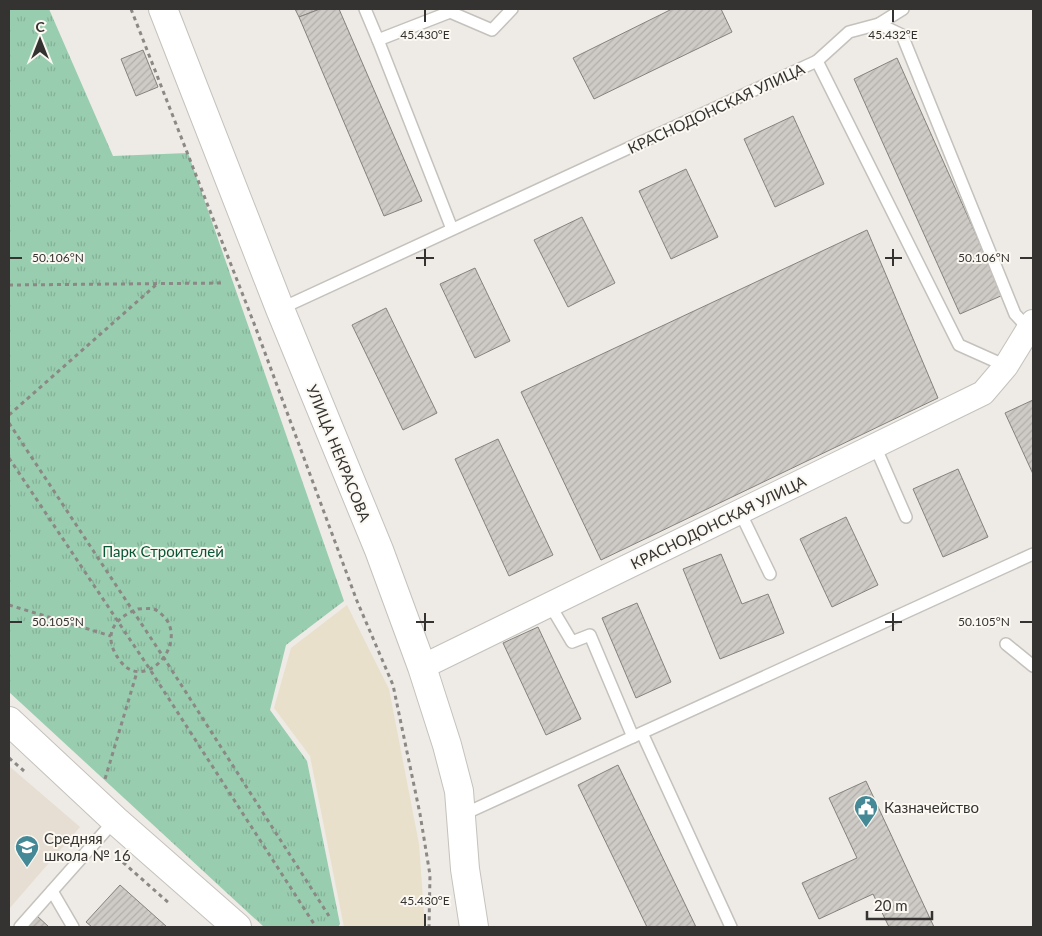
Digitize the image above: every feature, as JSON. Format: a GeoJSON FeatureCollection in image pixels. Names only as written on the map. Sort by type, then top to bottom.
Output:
{"type":"FeatureCollection","features":[{"type":"Feature","properties":{"kind":"main road","name":"УЛИЦА НЕКРАСОВА"},"geometry":{"type":"LineString","coordinates":[[162,9],[280,308],[379,550],[422,667],[447,745],[459,791],[471,921]]}},
{"type":"Feature","properties":{"kind":"main road"},"geometry":{"type":"LineString","coordinates":[[9,721],[115,820],[237,927]]}},
{"type":"Feature","properties":{"kind":"street","name":"КРАСНОДОНСКАЯ УЛИЦА"},"geometry":{"type":"LineString","coordinates":[[422,667],[983,393],[1006,366],[1031,326]]}},
{"type":"Feature","properties":{"kind":"lane"},"geometry":{"type":"LineString","coordinates":[[364,9],[452,229]]}},
{"type":"Feature","properties":{"kind":"lane"},"geometry":{"type":"LineString","coordinates":[[378,40],[449,10],[492,30],[512,9]]}},
{"type":"Feature","properties":{"kind":"lane"},"geometry":{"type":"LineString","coordinates":[[816,61],[849,32],[879,24],[903,9]]}},
{"type":"Feature","properties":{"kind":"lane"},"geometry":{"type":"LineString","coordinates":[[879,24],[902,35],[1015,314],[1031,326]]}},
{"type":"Feature","properties":{"kind":"lane","name":"КРАСНОДОНСКАЯ УЛИЦА"},"geometry":{"type":"LineString","coordinates":[[280,308],[816,61],[959,345],[1006,366]]}},
{"type":"Feature","properties":{"kind":"lane"},"geometry":{"type":"LineString","coordinates":[[875,446],[906,517]]}},
{"type":"Feature","properties":{"kind":"lane"},"geometry":{"type":"LineString","coordinates":[[740,512],[770,574]]}},
{"type":"Feature","properties":{"kind":"lane"},"geometry":{"type":"LineString","coordinates":[[460,816],[1033,554]]}},
{"type":"Feature","properties":{"kind":"lane"},"geometry":{"type":"LineString","coordinates":[[550,605],[572,642],[590,635],[731,927]]}},
{"type":"Feature","properties":{"kind":"lane"},"geometry":{"type":"LineString","coordinates":[[1006,644],[1033,666]]}},
{"type":"Feature","properties":{"kind":"lane"},"geometry":{"type":"LineString","coordinates":[[20,927],[115,820]]}},
{"type":"Feature","properties":{"kind":"lane"},"geometry":{"type":"LineString","coordinates":[[52,891],[73,927]]}},
{"type":"Feature","properties":{"kind":"path"},"geometry":{"type":"LineString","coordinates":[[131,9],[251,317],[357,601],[393,685],[420,814],[430,874],[429,927]]}},
{"type":"Feature","properties":{"kind":"path"},"geometry":{"type":"LineString","coordinates":[[9,285],[224,283]]}},
{"type":"Feature","properties":{"kind":"path"},"geometry":{"type":"LineString","coordinates":[[9,415],[157,284]]}},
{"type":"Feature","properties":{"kind":"path"},"geometry":{"type":"LineString","coordinates":[[9,423],[164,658],[329,916]]}},
{"type":"Feature","properties":{"kind":"path"},"geometry":{"type":"LineString","coordinates":[[9,458],[117,620],[316,927]]}},
{"type":"Feature","properties":{"kind":"path"},"geometry":{"type":"LineString","coordinates":[[9,605],[111,636]]}},
{"type":"Feature","properties":{"kind":"path"},"geometry":{"type":"LineString","coordinates":[[138,609],[154,609],[165,617],[172,630],[171,643],[164,658],[156,666],[137,672],[129,670],[121,663],[111,641],[112,630],[117,620],[133,611],[138,609]]}},
{"type":"Feature","properties":{"kind":"path"},"geometry":{"type":"LineString","coordinates":[[105,781],[137,672]]}},
{"type":"Feature","properties":{"kind":"shaded area"},"geometry":{"type":"Polygon","coordinates":[[[347,605],[389,689],[419,844],[425,927],[344,927],[310,756],[274,708],[291,648],[347,605]]]}},
{"type":"Feature","properties":{"kind":"shaded area","name":"Средняя школа № 16"},"geometry":{"type":"Polygon","coordinates":[[[9,766],[80,827],[9,909],[9,766]]]}},
{"type":"Feature","properties":{"kind":"green space","name":"Парк Строителей"},"geometry":{"type":"Polygon","coordinates":[[[9,9],[49,9],[113,156],[188,153],[344,601],[286,645],[270,710],[307,761],[340,924],[338,927],[264,927],[9,692],[9,9]]]}},
{"type":"Feature","properties":{"kind":"building"},"geometry":{"type":"Polygon","coordinates":[[[295,9],[320,9],[299,17],[295,9]]]}},
{"type":"Feature","properties":{"kind":"building"},"geometry":{"type":"Polygon","coordinates":[[[320,9],[339,9],[422,201],[384,216],[299,17],[320,9]]]}},
{"type":"Feature","properties":{"kind":"building"},"geometry":{"type":"Polygon","coordinates":[[[672,9],[721,9],[732,32],[594,99],[573,58],[672,9]]]}},
{"type":"Feature","properties":{"kind":"building"},"geometry":{"type":"Polygon","coordinates":[[[143,50],[158,87],[136,96],[121,59],[143,50]]]}},
{"type":"Feature","properties":{"kind":"building"},"geometry":{"type":"Polygon","coordinates":[[[897,58],[1003,295],[960,314],[854,79],[897,58]]]}},
{"type":"Feature","properties":{"kind":"building"},"geometry":{"type":"Polygon","coordinates":[[[793,116],[824,184],[775,207],[744,139],[793,116]]]}},
{"type":"Feature","properties":{"kind":"building"},"geometry":{"type":"Polygon","coordinates":[[[686,169],[718,237],[671,259],[639,191],[686,169]]]}},
{"type":"Feature","properties":{"kind":"building"},"geometry":{"type":"Polygon","coordinates":[[[582,217],[615,283],[568,307],[534,240],[582,217]]]}},
{"type":"Feature","properties":{"kind":"building"},"geometry":{"type":"Polygon","coordinates":[[[867,230],[938,398],[601,560],[521,392],[867,230]]]}},
{"type":"Feature","properties":{"kind":"building"},"geometry":{"type":"Polygon","coordinates":[[[475,268],[510,341],[475,358],[440,284],[475,268]]]}},
{"type":"Feature","properties":{"kind":"building"},"geometry":{"type":"Polygon","coordinates":[[[386,308],[437,413],[403,430],[352,325],[386,308]]]}},
{"type":"Feature","properties":{"kind":"building"},"geometry":{"type":"Polygon","coordinates":[[[1033,400],[1033,474],[1005,413],[1033,400]]]}},
{"type":"Feature","properties":{"kind":"building"},"geometry":{"type":"Polygon","coordinates":[[[498,439],[553,555],[509,576],[455,459],[498,439]]]}},
{"type":"Feature","properties":{"kind":"building"},"geometry":{"type":"Polygon","coordinates":[[[958,469],[988,537],[943,557],[913,489],[958,469]]]}},
{"type":"Feature","properties":{"kind":"building"},"geometry":{"type":"Polygon","coordinates":[[[846,517],[878,585],[832,607],[800,539],[846,517]]]}},
{"type":"Feature","properties":{"kind":"building"},"geometry":{"type":"Polygon","coordinates":[[[721,554],[742,604],[768,594],[784,633],[720,659],[683,569],[721,554]]]}},
{"type":"Feature","properties":{"kind":"building"},"geometry":{"type":"Polygon","coordinates":[[[637,603],[671,682],[636,698],[602,618],[637,603]]]}},
{"type":"Feature","properties":{"kind":"building"},"geometry":{"type":"Polygon","coordinates":[[[538,627],[581,719],[546,735],[503,643],[538,627]]]}},
{"type":"Feature","properties":{"kind":"building"},"geometry":{"type":"Polygon","coordinates":[[[618,765],[696,927],[647,927],[578,785],[618,765]]]}},
{"type":"Feature","properties":{"kind":"building","name":"Казначейство"},"geometry":{"type":"Polygon","coordinates":[[[866,781],[934,927],[889,927],[873,894],[819,919],[802,883],[857,858],[829,798],[866,781]]]}},
{"type":"Feature","properties":{"kind":"building"},"geometry":{"type":"Polygon","coordinates":[[[120,885],[167,927],[92,927],[86,922],[120,885]]]}},
{"type":"Feature","properties":{"kind":"building"},"geometry":{"type":"Polygon","coordinates":[[[36,915],[49,927],[25,927],[36,915]]]}},
{"type":"Feature","properties":{"kind":"place","name":"Казначейство"},"geometry":{"type":"Point","coordinates":[866,828]}},
{"type":"Feature","properties":{"kind":"place","name":"Средняя школа № 16"},"geometry":{"type":"Point","coordinates":[27,868]}}]}
